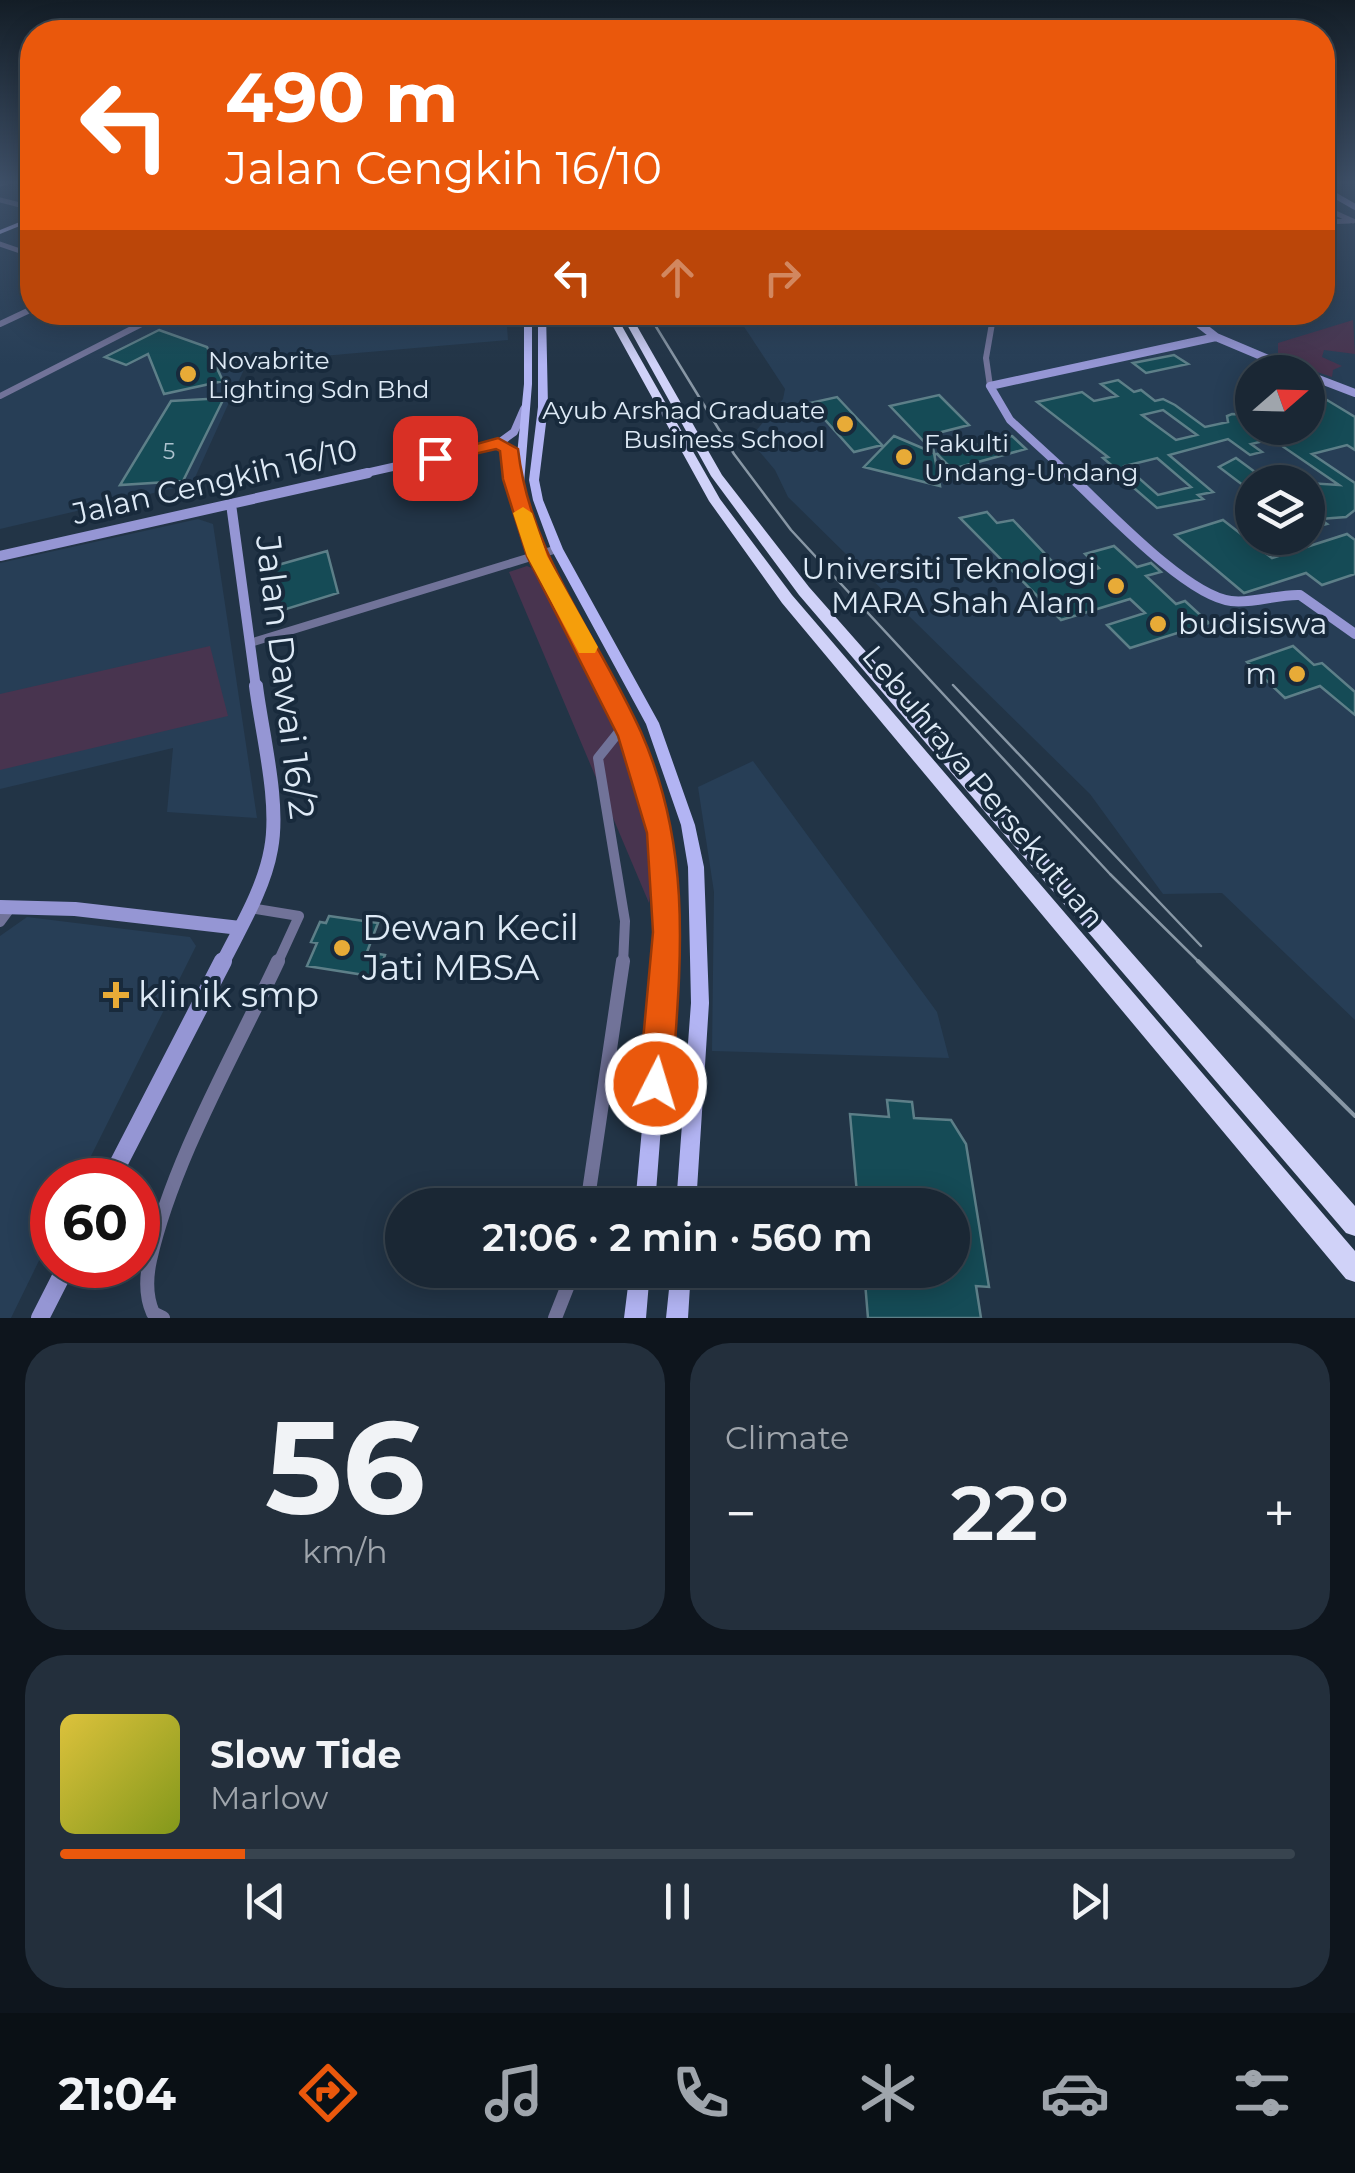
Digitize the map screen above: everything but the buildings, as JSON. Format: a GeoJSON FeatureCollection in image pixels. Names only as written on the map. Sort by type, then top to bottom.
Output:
{"type":"FeatureCollection","features":[{"type":"Feature","properties":{"kind":"highway","name":"Lebuhraya Persekutuan"},"geometry":{"type":"LineString","coordinates":[[616,325],[714,500],[787,598],[1355,1270]]}},
{"type":"Feature","properties":{"kind":"highway","name":"Lebuhraya Persekutuan"},"geometry":{"type":"LineString","coordinates":[[631,325],[716,476],[804,591],[1355,1224]]}},
{"type":"Feature","properties":{"kind":"main road"},"geometry":{"type":"LineString","coordinates":[[528,325],[527,403],[518,496],[537,556],[626,723],[660,833],[668,932],[646,1188]]}},
{"type":"Feature","properties":{"kind":"main road"},"geometry":{"type":"LineString","coordinates":[[542,325],[543,406],[534,480],[538,500],[558,549],[652,722],[691,839],[700,924],[700,1003],[687,1188]]}},
{"type":"Feature","properties":{"kind":"main road"},"geometry":{"type":"LineString","coordinates":[[636,1318],[638,1288]]}},
{"type":"Feature","properties":{"kind":"main road"},"geometry":{"type":"LineString","coordinates":[[677,1318],[680,1288]]}},
{"type":"Feature","properties":{"kind":"street"},"geometry":{"type":"LineString","coordinates":[[0,396],[139,325]]}},
{"type":"Feature","properties":{"kind":"street"},"geometry":{"type":"LineString","coordinates":[[992,325],[986,368],[990,386],[1010,420],[1180,576],[1208,596],[1236,604],[1300,596],[1355,634]]}},
{"type":"Feature","properties":{"kind":"street"},"geometry":{"type":"LineString","coordinates":[[1201,325],[1216,337],[1259,355]]}},
{"type":"Feature","properties":{"kind":"street"},"geometry":{"type":"LineString","coordinates":[[990,386],[1216,337]]}},
{"type":"Feature","properties":{"kind":"street"},"geometry":{"type":"LineString","coordinates":[[1325,381],[1355,392]]}},
{"type":"Feature","properties":{"kind":"street"},"geometry":{"type":"LineString","coordinates":[[518,496],[509,449],[498,443],[514,432],[527,403]]}},
{"type":"Feature","properties":{"kind":"street","name":"Jalan Cengkih 16/10"},"geometry":{"type":"LineString","coordinates":[[0,556],[498,443]]}},
{"type":"Feature","properties":{"kind":"street","name":"Jalan Dawai 16/2"},"geometry":{"type":"LineString","coordinates":[[121,1158],[240,928],[264,874],[274,834],[231,504]]}},
{"type":"Feature","properties":{"kind":"street"},"geometry":{"type":"LineString","coordinates":[[250,644],[558,549]]}},
{"type":"Feature","properties":{"kind":"street"},"geometry":{"type":"LineString","coordinates":[[590,1188],[623,970],[626,921],[598,758],[626,723]]}},
{"type":"Feature","properties":{"kind":"street"},"geometry":{"type":"LineString","coordinates":[[0,922],[6,906],[240,928]]}},
{"type":"Feature","properties":{"kind":"street"},"geometry":{"type":"LineString","coordinates":[[164,1318],[153,1313],[147,1300],[149,1262],[180,1172],[300,916],[249,908]]}},
{"type":"Feature","properties":{"kind":"street"},"geometry":{"type":"LineString","coordinates":[[40,1318],[55,1288]]}},
{"type":"Feature","properties":{"kind":"street"},"geometry":{"type":"LineString","coordinates":[[555,1318],[568,1288]]}},
{"type":"Feature","properties":{"kind":"shaded area"},"geometry":{"type":"Polygon","coordinates":[[[0,243],[20,243],[20,325],[507,325],[508,340],[276,360],[251,354],[192,484],[0,529],[0,243]]]}},
{"type":"Feature","properties":{"kind":"shaded area","name":"Universiti Teknologi MARA Shah Alam"},"geometry":{"type":"Polygon","coordinates":[[[1335,243],[1355,243],[1355,1020],[1222,893],[1163,894],[1090,794],[788,497],[775,470],[749,439],[783,399],[785,389],[743,325],[1335,325],[1335,243]]]}},
{"type":"Feature","properties":{"kind":"shaded area"},"geometry":{"type":"Polygon","coordinates":[[[1353,320],[1355,354],[1324,350],[1323,355],[1278,355],[1278,343],[1353,320]]]}},
{"type":"Feature","properties":{"kind":"shaded area"},"geometry":{"type":"Polygon","coordinates":[[[1325,358],[1342,366],[1333,370],[1332,377],[1325,375],[1325,358]]]}},
{"type":"Feature","properties":{"kind":"shaded area"},"geometry":{"type":"Polygon","coordinates":[[[198,519],[213,524],[257,818],[167,812],[173,748],[0,789],[0,563],[198,519]]]}},
{"type":"Feature","properties":{"kind":"shaded area"},"geometry":{"type":"Polygon","coordinates":[[[527,566],[534,569],[624,733],[657,832],[649,903],[509,572],[527,566]]]}},
{"type":"Feature","properties":{"kind":"shaded area"},"geometry":{"type":"Polygon","coordinates":[[[210,646],[228,716],[0,770],[0,694],[210,646]]]}},
{"type":"Feature","properties":{"kind":"shaded area"},"geometry":{"type":"Polygon","coordinates":[[[753,761],[937,1012],[949,1058],[712,1051],[714,892],[698,787],[753,761]]]}},
{"type":"Feature","properties":{"kind":"shaded area"},"geometry":{"type":"Polygon","coordinates":[[[27,917],[190,937],[196,946],[90,1158],[30,1158],[30,1279],[11,1318],[0,1318],[0,936],[27,917]]]}},
{"type":"Feature","properties":{"kind":"tram line"},"geometry":{"type":"LineString","coordinates":[[655,325],[734,454],[791,530],[1110,874],[1201,964]]}},
{"type":"Feature","properties":{"kind":"tram line"},"geometry":{"type":"LineString","coordinates":[[953,685],[1201,946]]}},
{"type":"Feature","properties":{"kind":"tram line"},"geometry":{"type":"LineString","coordinates":[[1198,961],[1355,1116]]}},
{"type":"Feature","properties":{"kind":"slow traffic"},"geometry":{"type":"LineString","coordinates":[[523,513],[537,556],[587,647]]}},
{"type":"Feature","properties":{"kind":"place","name":"Novabrite Lighting Sdn Bhd"},"geometry":{"type":"Point","coordinates":[188,374]}},
{"type":"Feature","properties":{"kind":"place","name":"Ayub Arshad Graduate Business School"},"geometry":{"type":"Point","coordinates":[845,424]}},
{"type":"Feature","properties":{"kind":"place","name":"Fakulti Undang-Undang"},"geometry":{"type":"Point","coordinates":[904,457]}},
{"type":"Feature","properties":{"kind":"place","name":"Universiti Teknologi MARA Shah Alam"},"geometry":{"type":"Point","coordinates":[1116,586]}},
{"type":"Feature","properties":{"kind":"place","name":"budisiswa"},"geometry":{"type":"Point","coordinates":[1158,624]}},
{"type":"Feature","properties":{"kind":"place","name":"m"},"geometry":{"type":"Point","coordinates":[1297,674]}},
{"type":"Feature","properties":{"kind":"place","name":"Dewan Kecil Jati MBSA"},"geometry":{"type":"Point","coordinates":[342,948]}},
{"type":"Feature","properties":{"kind":"place","name":"klinik smp"},"geometry":{"type":"Point","coordinates":[116,995]}},
{"type":"Feature","properties":{"kind":"route"},"geometry":{"type":"LineString","coordinates":[[435,458],[498,443],[509,449],[512,479],[537,556],[626,723],[660,833],[668,932],[656,1084]]}}]}
